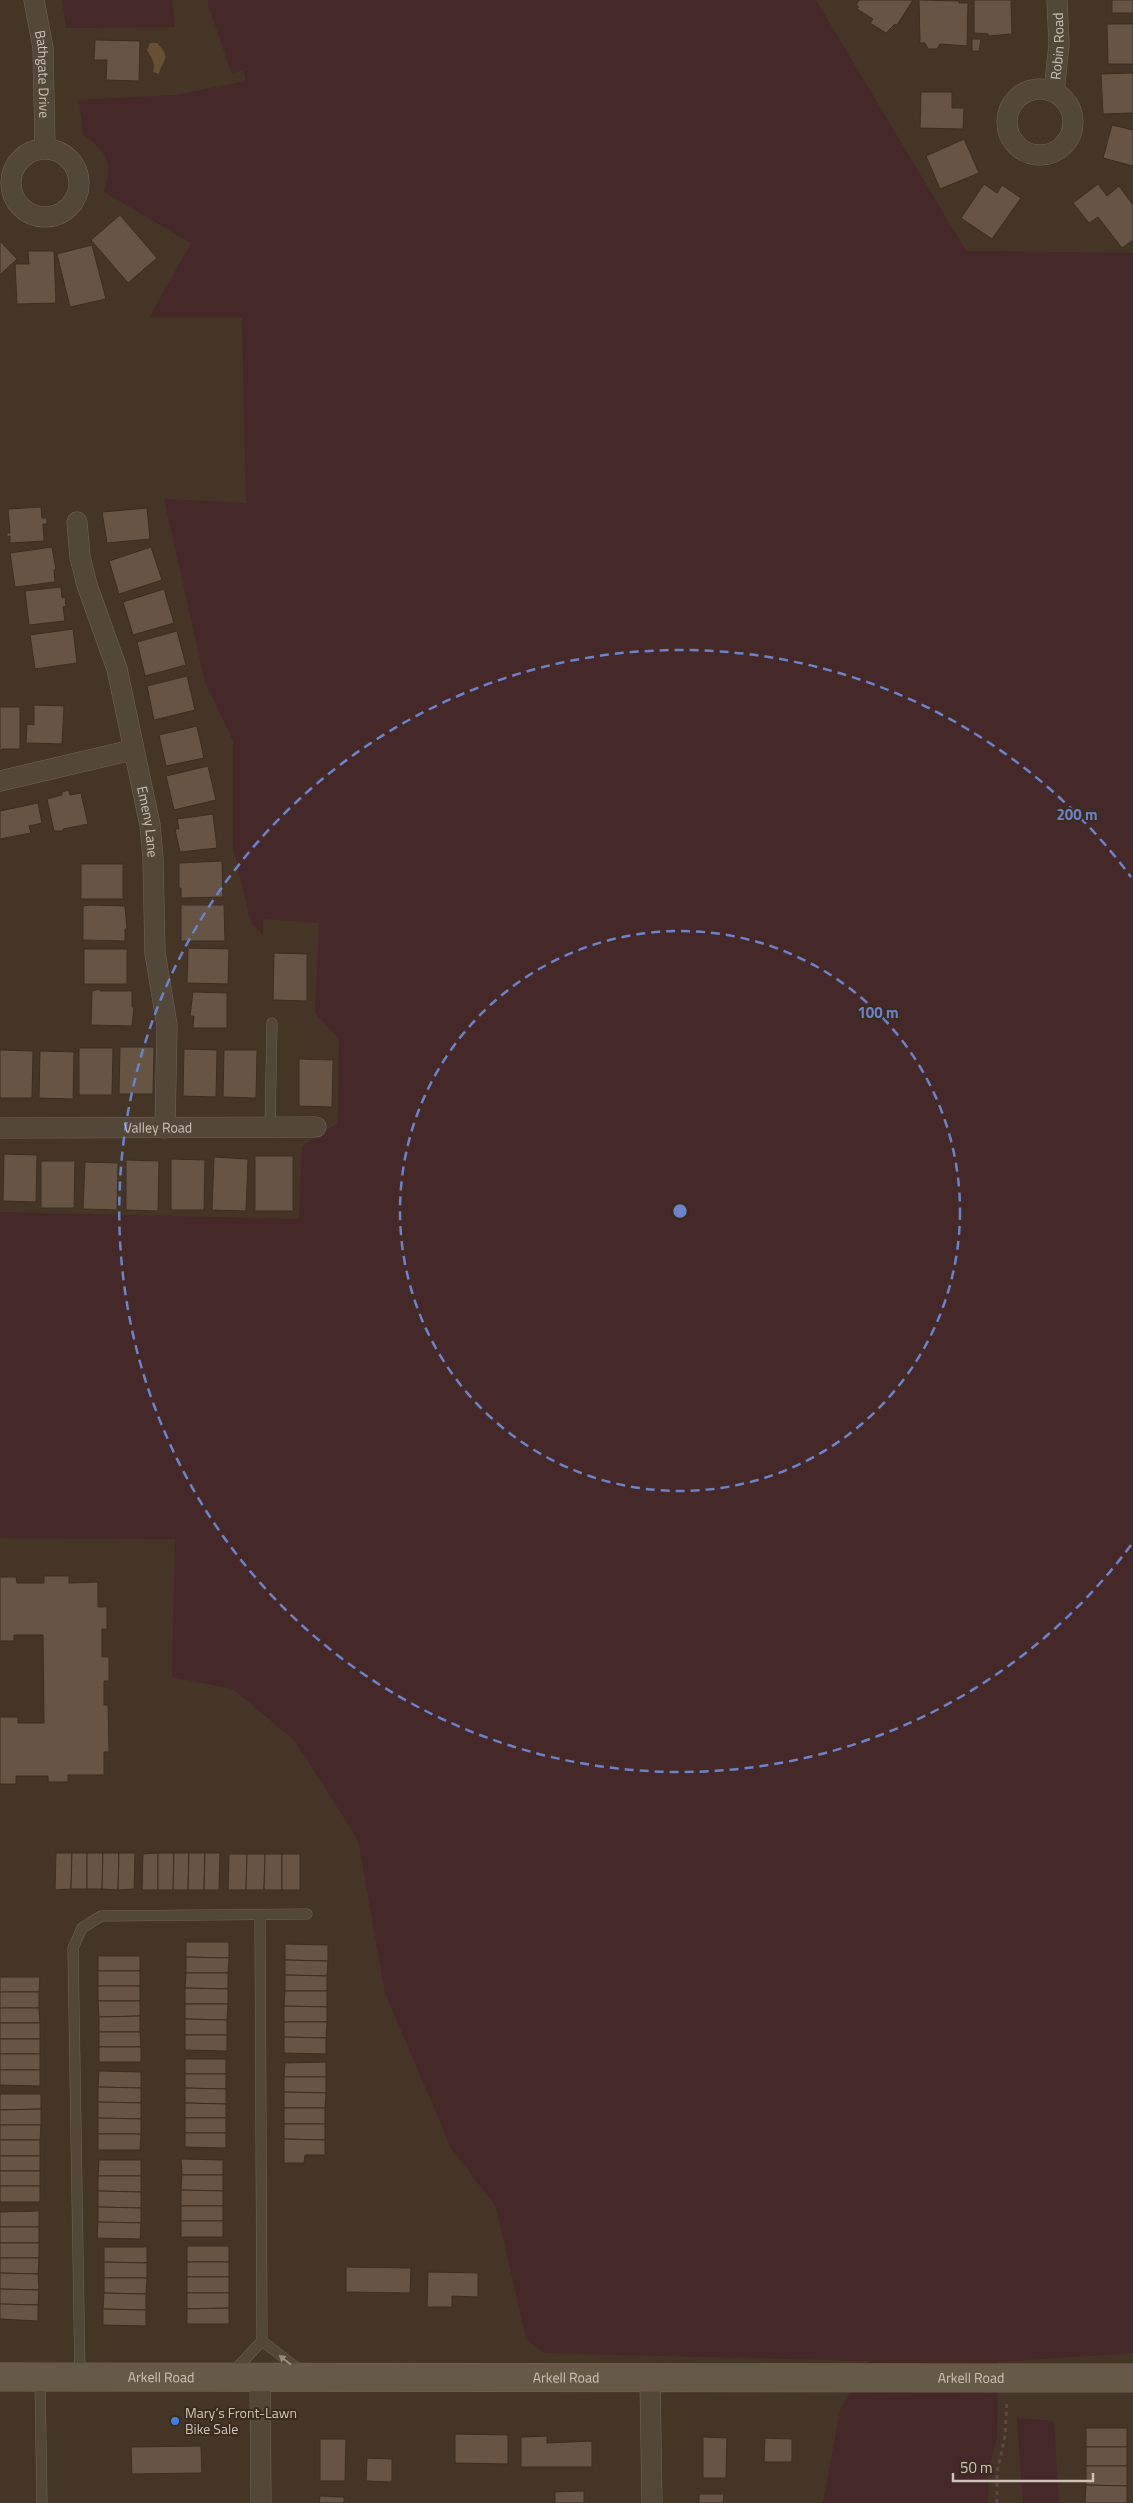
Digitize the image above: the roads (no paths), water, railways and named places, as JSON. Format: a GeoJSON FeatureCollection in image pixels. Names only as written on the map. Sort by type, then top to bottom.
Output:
{"type":"FeatureCollection","features":[{"type":"Feature","properties":{"kind":"main road","name":"Arkell Road"},"geometry":{"type":"LineString","coordinates":[[0,2377],[1133,2378]]}},
{"type":"Feature","properties":{"kind":"street","name":"Bathgate Drive"},"geometry":{"type":"LineString","coordinates":[[34,0],[43,48],[45,148]]}},
{"type":"Feature","properties":{"kind":"street","name":"Robin Road"},"geometry":{"type":"LineString","coordinates":[[1054,92],[1059,44],[1057,0]]}},
{"type":"Feature","properties":{"kind":"street","name":"Emeny Lane"},"geometry":{"type":"LineString","coordinates":[[77,522],[84,576],[117,669],[132,750],[150,825],[153,858],[155,952],[167,1024],[165,1128]]}},
{"type":"Feature","properties":{"kind":"street"},"geometry":{"type":"LineString","coordinates":[[0,781],[132,750]]}},
{"type":"Feature","properties":{"kind":"street","name":"Valley Road"},"geometry":{"type":"LineString","coordinates":[[0,1128],[316,1127]]}},
{"type":"Feature","properties":{"kind":"street"},"geometry":{"type":"LineString","coordinates":[[260,2378],[261,2503]]}},
{"type":"Feature","properties":{"kind":"street"},"geometry":{"type":"LineString","coordinates":[[650,2379],[652,2503]]}},
{"type":"Feature","properties":{"kind":"lane"},"geometry":{"type":"LineString","coordinates":[[270,1128],[272,1023]]}},
{"type":"Feature","properties":{"kind":"lane"},"geometry":{"type":"LineString","coordinates":[[80,2378],[74,1948],[82,1928],[102,1916],[307,1914]]}},
{"type":"Feature","properties":{"kind":"lane"},"geometry":{"type":"LineString","coordinates":[[227,2378],[262,2341],[260,1915]]}},
{"type":"Feature","properties":{"kind":"lane"},"geometry":{"type":"LineString","coordinates":[[262,2341],[309,2378]]}},
{"type":"Feature","properties":{"kind":"lane"},"geometry":{"type":"LineString","coordinates":[[40,2377],[42,2503]]}},
{"type":"Feature","properties":{"kind":"place","name":"Mary’s Front-Lawn Bike Sale"},"geometry":{"type":"Point","coordinates":[175,2421]}}]}
